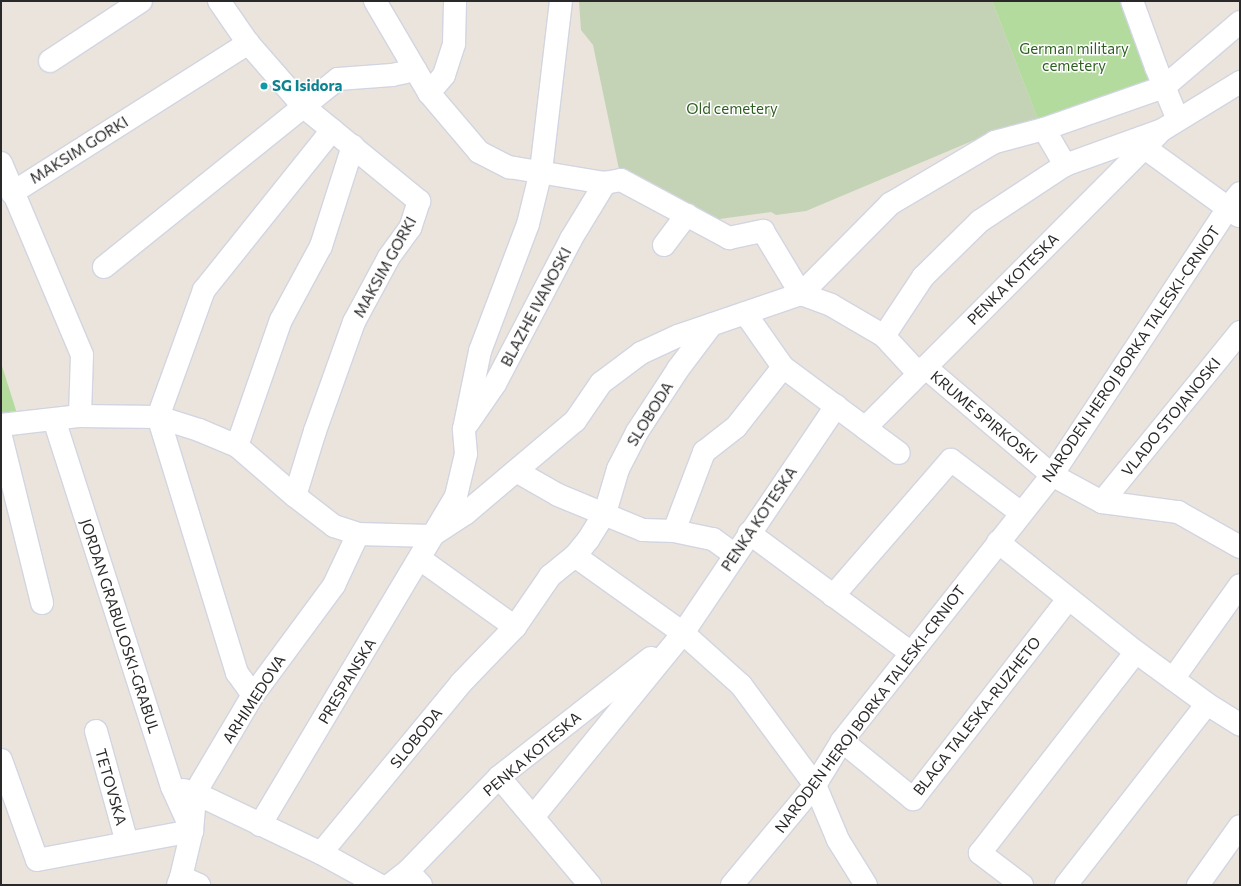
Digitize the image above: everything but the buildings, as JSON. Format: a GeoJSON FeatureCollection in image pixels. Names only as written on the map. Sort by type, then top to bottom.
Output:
{"type":"FeatureCollection","features":[{"type":"Feature","properties":{"kind":"street"},"geometry":{"type":"LineString","coordinates":[[50,61],[141,1]]}},
{"type":"Feature","properties":{"kind":"street"},"geometry":{"type":"LineString","coordinates":[[375,1],[429,93],[479,152],[509,167],[541,171],[604,183],[621,180],[728,238],[763,230],[801,294]]}},
{"type":"Feature","properties":{"kind":"street","name":"BLAZHE IVANOSKI"},"geometry":{"type":"LineString","coordinates":[[431,536],[456,496],[466,454],[464,429],[480,351],[528,224],[541,171],[561,1]]}},
{"type":"Feature","properties":{"kind":"street"},"geometry":{"type":"LineString","coordinates":[[1132,1],[1164,87],[1170,125]]}},
{"type":"Feature","properties":{"kind":"street"},"geometry":{"type":"LineString","coordinates":[[429,93],[444,75],[454,44],[455,2]]}},
{"type":"Feature","properties":{"kind":"street","name":"MAKSIM GORKI"},"geometry":{"type":"LineString","coordinates":[[225,3],[248,43],[304,107],[419,201],[410,228],[389,257],[354,322],[315,431],[295,496]]}},
{"type":"Feature","properties":{"kind":"street"},"geometry":{"type":"LineString","coordinates":[[1,425],[80,416],[158,417],[199,430],[237,446],[295,496],[334,526],[358,534],[431,536],[466,512],[575,421],[601,383],[641,352],[678,336],[801,294],[890,204],[995,142],[1044,129],[1164,87],[1240,22]]}},
{"type":"Feature","properties":{"kind":"street","name":"MAKSIM GORKI"},"geometry":{"type":"LineString","coordinates":[[12,193],[248,43]]}},
{"type":"Feature","properties":{"kind":"street"},"geometry":{"type":"LineString","coordinates":[[104,267],[338,79],[392,75],[416,70]]}},
{"type":"Feature","properties":{"kind":"street","name":"PENKA KOTESKA"},"geometry":{"type":"LineString","coordinates":[[865,428],[1143,143],[1240,82]]}},
{"type":"Feature","properties":{"kind":"street"},"geometry":{"type":"LineString","coordinates":[[1044,129],[1065,165]]}},
{"type":"Feature","properties":{"kind":"street"},"geometry":{"type":"LineString","coordinates":[[253,695],[237,673],[158,417],[204,290],[332,130]]}},
{"type":"Feature","properties":{"kind":"street"},"geometry":{"type":"LineString","coordinates":[[1143,143],[1236,206]]}},
{"type":"Feature","properties":{"kind":"street","name":"PENKA KOTESKA"},"geometry":{"type":"LineString","coordinates":[[884,336],[923,277],[980,221],[1065,165],[1143,143]]}},
{"type":"Feature","properties":{"kind":"street"},"geometry":{"type":"LineString","coordinates":[[237,446],[281,320],[321,246],[352,146]]}},
{"type":"Feature","properties":{"kind":"street","name":"MAKSIM GORKI"},"geometry":{"type":"LineString","coordinates":[[1,163],[12,193],[82,355],[80,416]]}},
{"type":"Feature","properties":{"kind":"street","name":"BLAZHE IVANOSKI"},"geometry":{"type":"LineString","coordinates":[[464,429],[495,384],[571,239],[604,183]]}},
{"type":"Feature","properties":{"kind":"street","name":"NARODEN HEROJ BORKA TALESKI-CRNIOT"},"geometry":{"type":"LineString","coordinates":[[732,885],[815,785],[842,741],[1052,475],[1236,206]]}},
{"type":"Feature","properties":{"kind":"street"},"geometry":{"type":"LineString","coordinates":[[664,245],[687,215]]}},
{"type":"Feature","properties":{"kind":"street","name":"KRUME SPIRKOSKI"},"geometry":{"type":"LineString","coordinates":[[801,294],[831,305],[884,336],[922,370],[1052,475],[1102,502],[1178,512],[1240,547]]}},
{"type":"Feature","properties":{"kind":"street"},"geometry":{"type":"LineString","coordinates":[[745,312],[783,367],[899,453]]}},
{"type":"Feature","properties":{"kind":"street","name":"SLOBODA"},"geometry":{"type":"LineString","coordinates":[[321,853],[461,683],[515,627],[550,576],[575,556],[588,540],[605,513],[618,469],[637,432],[678,369],[712,324]]}},
{"type":"Feature","properties":{"kind":"street","name":"VLADO STOJANOSKI"},"geometry":{"type":"LineString","coordinates":[[1102,502],[1240,332]]}},
{"type":"Feature","properties":{"kind":"street"},"geometry":{"type":"LineString","coordinates":[[674,531],[704,452],[736,427],[783,367]]}},
{"type":"Feature","properties":{"kind":"street","name":"PENKA KOTESKA"},"geometry":{"type":"LineString","coordinates":[[532,817],[683,633],[836,406]]}},
{"type":"Feature","properties":{"kind":"street","name":"JORDAN GRABULOSKI-GRABUL"},"geometry":{"type":"LineString","coordinates":[[54,420],[172,787],[192,831]]}},
{"type":"Feature","properties":{"kind":"street"},"geometry":{"type":"LineString","coordinates":[[1,437],[42,603]]}},
{"type":"Feature","properties":{"kind":"street"},"geometry":{"type":"LineString","coordinates":[[833,596],[951,460],[1021,513]]}},
{"type":"Feature","properties":{"kind":"street"},"geometry":{"type":"LineString","coordinates":[[516,471],[558,495],[605,513],[643,530],[674,531],[713,539],[735,554]]}},
{"type":"Feature","properties":{"kind":"street"},"geometry":{"type":"LineString","coordinates":[[749,533],[911,654]]}},
{"type":"Feature","properties":{"kind":"street","name":"ARHIMEDOVA"},"geometry":{"type":"LineString","coordinates":[[186,882],[195,793],[253,695],[334,585],[358,534]]}},
{"type":"Feature","properties":{"kind":"street","name":"PRESPANSKA"},"geometry":{"type":"LineString","coordinates":[[260,825],[420,559],[431,536]]}},
{"type":"Feature","properties":{"kind":"street"},"geometry":{"type":"LineString","coordinates":[[998,542],[1136,652],[1207,704],[1240,725]]}},
{"type":"Feature","properties":{"kind":"street"},"geometry":{"type":"LineString","coordinates":[[575,556],[683,633],[741,685],[815,785],[838,840],[866,885]]}},
{"type":"Feature","properties":{"kind":"street"},"geometry":{"type":"LineString","coordinates":[[420,559],[515,627]]}},
{"type":"Feature","properties":{"kind":"street"},"geometry":{"type":"LineString","coordinates":[[1173,679],[1240,585]]}},
{"type":"Feature","properties":{"kind":"street","name":"BLAGA TALESKA-RUZHETO"},"geometry":{"type":"LineString","coordinates":[[842,741],[913,799],[1068,599]]}},
{"type":"Feature","properties":{"kind":"street","name":"PENKA KOTESKA"},"geometry":{"type":"LineString","coordinates":[[390,885],[414,878],[499,777],[683,633]]}},
{"type":"Feature","properties":{"kind":"street"},"geometry":{"type":"LineString","coordinates":[[1022,885],[980,853],[1136,652]]}},
{"type":"Feature","properties":{"kind":"street"},"geometry":{"type":"LineString","coordinates":[[1066,885],[1207,704]]}},
{"type":"Feature","properties":{"kind":"street","name":"TETOVSKA"},"geometry":{"type":"LineString","coordinates":[[96,731],[127,843]]}},
{"type":"Feature","properties":{"kind":"street","name":"TETOVSKA"},"geometry":{"type":"LineString","coordinates":[[1,760],[37,860],[192,831]]}},
{"type":"Feature","properties":{"kind":"street"},"geometry":{"type":"LineString","coordinates":[[499,777],[590,885]]}},
{"type":"Feature","properties":{"kind":"street"},"geometry":{"type":"LineString","coordinates":[[172,787],[195,793],[321,853],[379,885]]}},
{"type":"Feature","properties":{"kind":"street"},"geometry":{"type":"LineString","coordinates":[[1198,885],[1240,826]]}},
{"type":"Feature","properties":{"kind":"green space","name":"Old cemetery"},"geometry":{"type":"Polygon","coordinates":[[[579,1],[992,1],[1041,127],[1005,134],[1003,128],[806,211],[776,215],[771,212],[712,220],[620,174],[593,45],[581,30],[579,1]]]}},
{"type":"Feature","properties":{"kind":"green space","name":"German military cemetery"},"geometry":{"type":"Polygon","coordinates":[[[992,1],[1126,1],[1159,85],[1041,127],[992,1]]]}},
{"type":"Feature","properties":{"kind":"green space"},"geometry":{"type":"Polygon","coordinates":[[[1,363],[20,423],[1,425],[1,363]]]}},
{"type":"Feature","properties":{"kind":"place","name":"SG Isidora"},"geometry":{"type":"Point","coordinates":[264,86]}}]}
